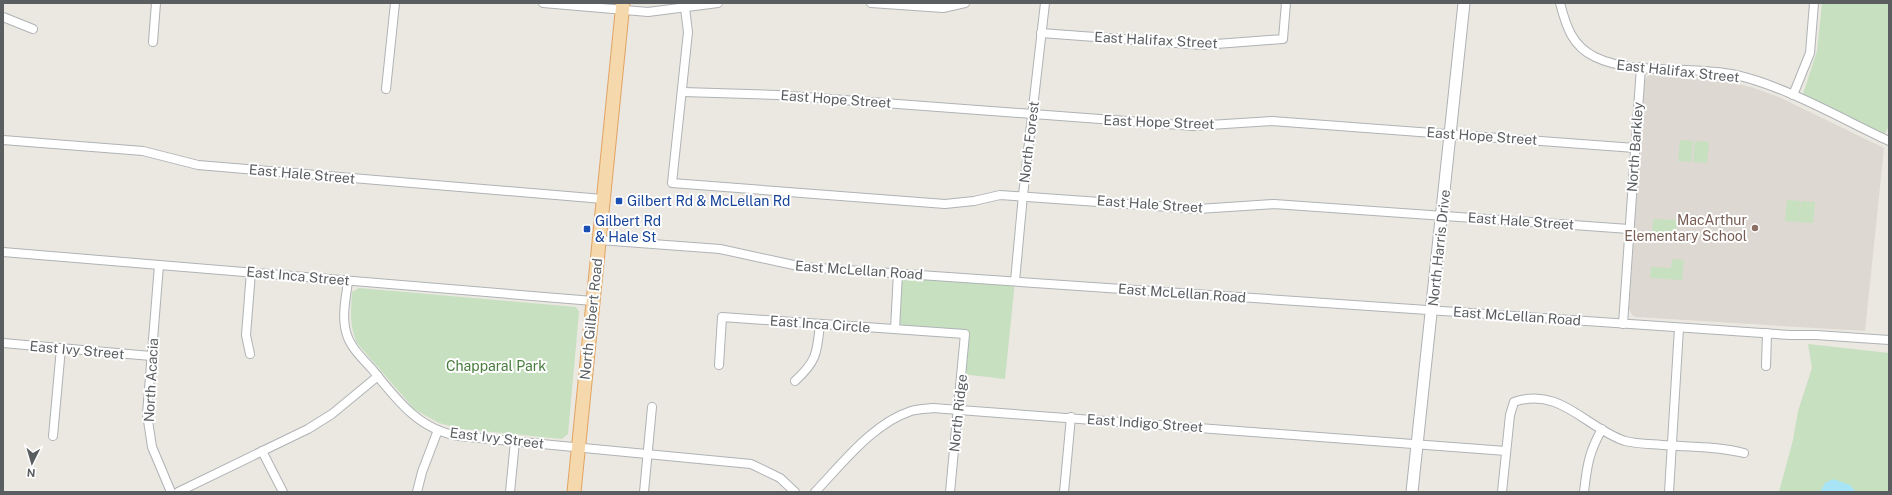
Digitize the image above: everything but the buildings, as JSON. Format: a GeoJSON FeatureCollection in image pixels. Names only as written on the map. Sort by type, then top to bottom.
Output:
{"type":"FeatureCollection","features":[{"type":"Feature","properties":{"kind":"main road","name":"North Gilbert Road"},"geometry":{"type":"LineString","coordinates":[[574,492],[623,6]]}},
{"type":"Feature","properties":{"kind":"street"},"geometry":{"type":"LineString","coordinates":[[153,42],[156,3]]}},
{"type":"Feature","properties":{"kind":"street"},"geometry":{"type":"LineString","coordinates":[[386,90],[395,3]]}},
{"type":"Feature","properties":{"kind":"street"},"geometry":{"type":"LineString","coordinates":[[543,3],[623,6],[656,12],[718,3]]}},
{"type":"Feature","properties":{"kind":"street"},"geometry":{"type":"LineString","coordinates":[[871,3],[943,8],[965,3]]}},
{"type":"Feature","properties":{"kind":"street","name":"North Forest"},"geometry":{"type":"LineString","coordinates":[[1015,281],[1023,195],[1045,3]]}},
{"type":"Feature","properties":{"kind":"street","name":"East Halifax Street"},"geometry":{"type":"LineString","coordinates":[[1041,34],[1203,45],[1283,39],[1286,3]]}},
{"type":"Feature","properties":{"kind":"street","name":"North Harris Drive"},"geometry":{"type":"LineString","coordinates":[[1412,492],[1464,3]]}},
{"type":"Feature","properties":{"kind":"street","name":"East Halifax Street"},"geometry":{"type":"LineString","coordinates":[[1560,3],[1569,34],[1578,47],[1616,66],[1734,74],[1763,83],[1889,141]]}},
{"type":"Feature","properties":{"kind":"street"},"geometry":{"type":"LineString","coordinates":[[1793,96],[1810,53],[1814,3]]}},
{"type":"Feature","properties":{"kind":"street"},"geometry":{"type":"LineString","coordinates":[[683,92],[688,32],[685,8]]}},
{"type":"Feature","properties":{"kind":"street"},"geometry":{"type":"LineString","coordinates":[[3,17],[33,29]]}},
{"type":"Feature","properties":{"kind":"street","name":"North Barkley"},"geometry":{"type":"LineString","coordinates":[[1623,324],[1641,67]]}},
{"type":"Feature","properties":{"kind":"street","name":"East Hope Street"},"geometry":{"type":"LineString","coordinates":[[683,92],[792,96],[986,109],[1032,115],[1194,126],[1272,121],[1450,133],[1635,148]]}},
{"type":"Feature","properties":{"kind":"street","name":"East Hale Street"},"geometry":{"type":"LineString","coordinates":[[683,92],[672,183],[945,204],[974,201],[1000,195],[1023,195],[1198,209],[1274,204],[1629,229]]}},
{"type":"Feature","properties":{"kind":"street","name":"East Hale Street"},"geometry":{"type":"LineString","coordinates":[[3,140],[142,151],[198,164],[603,199]]}},
{"type":"Feature","properties":{"kind":"street","name":"East McLellan Road"},"geometry":{"type":"LineString","coordinates":[[599,240],[720,249],[803,267],[1679,328],[1889,340]]}},
{"type":"Feature","properties":{"kind":"street","name":"East Inca Street"},"geometry":{"type":"LineString","coordinates":[[3,252],[593,302]]}},
{"type":"Feature","properties":{"kind":"street","name":"North Acacia"},"geometry":{"type":"LineString","coordinates":[[159,265],[147,404],[148,426],[156,458],[171,492]]}},
{"type":"Feature","properties":{"kind":"street"},"geometry":{"type":"LineString","coordinates":[[250,354],[246,335],[251,272]]}},
{"type":"Feature","properties":{"kind":"street"},"geometry":{"type":"LineString","coordinates":[[894,329],[898,273]]}},
{"type":"Feature","properties":{"kind":"street","name":"East Ivy Street"},"geometry":{"type":"LineString","coordinates":[[348,281],[344,314],[347,336],[354,349],[408,411],[423,422],[438,430],[459,436],[751,464],[780,478],[795,492]]}},
{"type":"Feature","properties":{"kind":"street","name":"East Inca Circle"},"geometry":{"type":"LineString","coordinates":[[719,365],[722,317],[965,334]]}},
{"type":"Feature","properties":{"kind":"street"},"geometry":{"type":"LineString","coordinates":[[795,381],[807,371],[814,360],[820,324]]}},
{"type":"Feature","properties":{"kind":"street"},"geometry":{"type":"LineString","coordinates":[[1669,492],[1679,328]]}},
{"type":"Feature","properties":{"kind":"street"},"geometry":{"type":"LineString","coordinates":[[1766,366],[1767,333]]}},
{"type":"Feature","properties":{"kind":"street","name":"North Ridge"},"geometry":{"type":"LineString","coordinates":[[950,492],[965,334]]}},
{"type":"Feature","properties":{"kind":"street","name":"East Ivy Street"},"geometry":{"type":"LineString","coordinates":[[3,344],[151,356]]}},
{"type":"Feature","properties":{"kind":"street"},"geometry":{"type":"LineString","coordinates":[[53,436],[61,348]]}},
{"type":"Feature","properties":{"kind":"street"},"geometry":{"type":"LineString","coordinates":[[178,492],[308,428],[332,414],[378,376]]}},
{"type":"Feature","properties":{"kind":"street"},"geometry":{"type":"LineString","coordinates":[[1502,492],[1510,415],[1514,402],[1524,399],[1551,400],[1566,406],[1602,429],[1626,441],[1672,446],[1726,448],[1744,453]]}},
{"type":"Feature","properties":{"kind":"street"},"geometry":{"type":"LineString","coordinates":[[644,492],[652,407]]}},
{"type":"Feature","properties":{"kind":"street","name":"East Indigo Street"},"geometry":{"type":"LineString","coordinates":[[815,492],[870,436],[890,421],[912,411],[933,408],[1071,417],[1506,451]]}},
{"type":"Feature","properties":{"kind":"street"},"geometry":{"type":"LineString","coordinates":[[1064,492],[1071,417]]}},
{"type":"Feature","properties":{"kind":"street"},"geometry":{"type":"LineString","coordinates":[[1584,492],[1587,464],[1591,448],[1602,429]]}},
{"type":"Feature","properties":{"kind":"street"},"geometry":{"type":"LineString","coordinates":[[417,492],[422,472],[438,430]]}},
{"type":"Feature","properties":{"kind":"street"},"geometry":{"type":"LineString","coordinates":[[510,492],[515,441]]}},
{"type":"Feature","properties":{"kind":"street"},"geometry":{"type":"LineString","coordinates":[[262,451],[283,492]]}},
{"type":"Feature","properties":{"kind":"shaded area","name":"MacArthur Elementary School"},"geometry":{"type":"Polygon","coordinates":[[[1649,75],[1719,80],[1751,87],[1779,97],[1884,148],[1865,331],[1636,317],[1632,315],[1629,309],[1644,81],[1649,75]]]}},
{"type":"Feature","properties":{"kind":"green space"},"geometry":{"type":"Polygon","coordinates":[[[1822,3],[1889,3],[1889,126],[1885,134],[1803,94],[1817,51],[1822,3]]]}},
{"type":"Feature","properties":{"kind":"green space"},"geometry":{"type":"Polygon","coordinates":[[[1680,140],[1693,141],[1691,162],[1678,161],[1680,140]]]}},
{"type":"Feature","properties":{"kind":"green space"},"geometry":{"type":"Polygon","coordinates":[[[1695,141],[1709,142],[1707,163],[1693,162],[1695,141]]]}},
{"type":"Feature","properties":{"kind":"green space"},"geometry":{"type":"Polygon","coordinates":[[[1787,200],[1800,201],[1799,222],[1785,221],[1787,200]]]}},
{"type":"Feature","properties":{"kind":"green space"},"geometry":{"type":"Polygon","coordinates":[[[1801,201],[1815,202],[1813,223],[1799,222],[1801,201]]]}},
{"type":"Feature","properties":{"kind":"green space"},"geometry":{"type":"Polygon","coordinates":[[[1653,219],[1677,220],[1676,237],[1652,235],[1653,219]]]}},
{"type":"Feature","properties":{"kind":"green space"},"geometry":{"type":"Polygon","coordinates":[[[1672,259],[1684,260],[1682,280],[1650,278],[1651,267],[1671,268],[1672,259]]]}},
{"type":"Feature","properties":{"kind":"green space"},"geometry":{"type":"Polygon","coordinates":[[[898,273],[1015,281],[1005,379],[962,374],[965,334],[895,329],[898,273]]]}},
{"type":"Feature","properties":{"kind":"green space","name":"Chapparal Park"},"geometry":{"type":"Polygon","coordinates":[[[359,288],[576,307],[579,312],[568,434],[562,439],[461,429],[439,423],[414,409],[357,343],[354,336],[351,318],[351,306],[352,292],[359,288]]]}},
{"type":"Feature","properties":{"kind":"green space"},"geometry":{"type":"Polygon","coordinates":[[[1808,344],[1889,353],[1889,492],[1779,492],[1793,440],[1798,411],[1812,368],[1808,344]]]}},
{"type":"Feature","properties":{"kind":"water"},"geometry":{"type":"Polygon","coordinates":[[[1833,479],[1850,485],[1856,492],[1820,492],[1825,483],[1833,479]]]}},
{"type":"Feature","properties":{"kind":"place","name":"Gilbert Rd & McLellan Rd"},"geometry":{"type":"Point","coordinates":[619,201]}},
{"type":"Feature","properties":{"kind":"place","name":"MacArthur Elementary School"},"geometry":{"type":"Point","coordinates":[1755,228]}},
{"type":"Feature","properties":{"kind":"place","name":"Gilbert Rd & Hale St"},"geometry":{"type":"Point","coordinates":[587,229]}}]}
